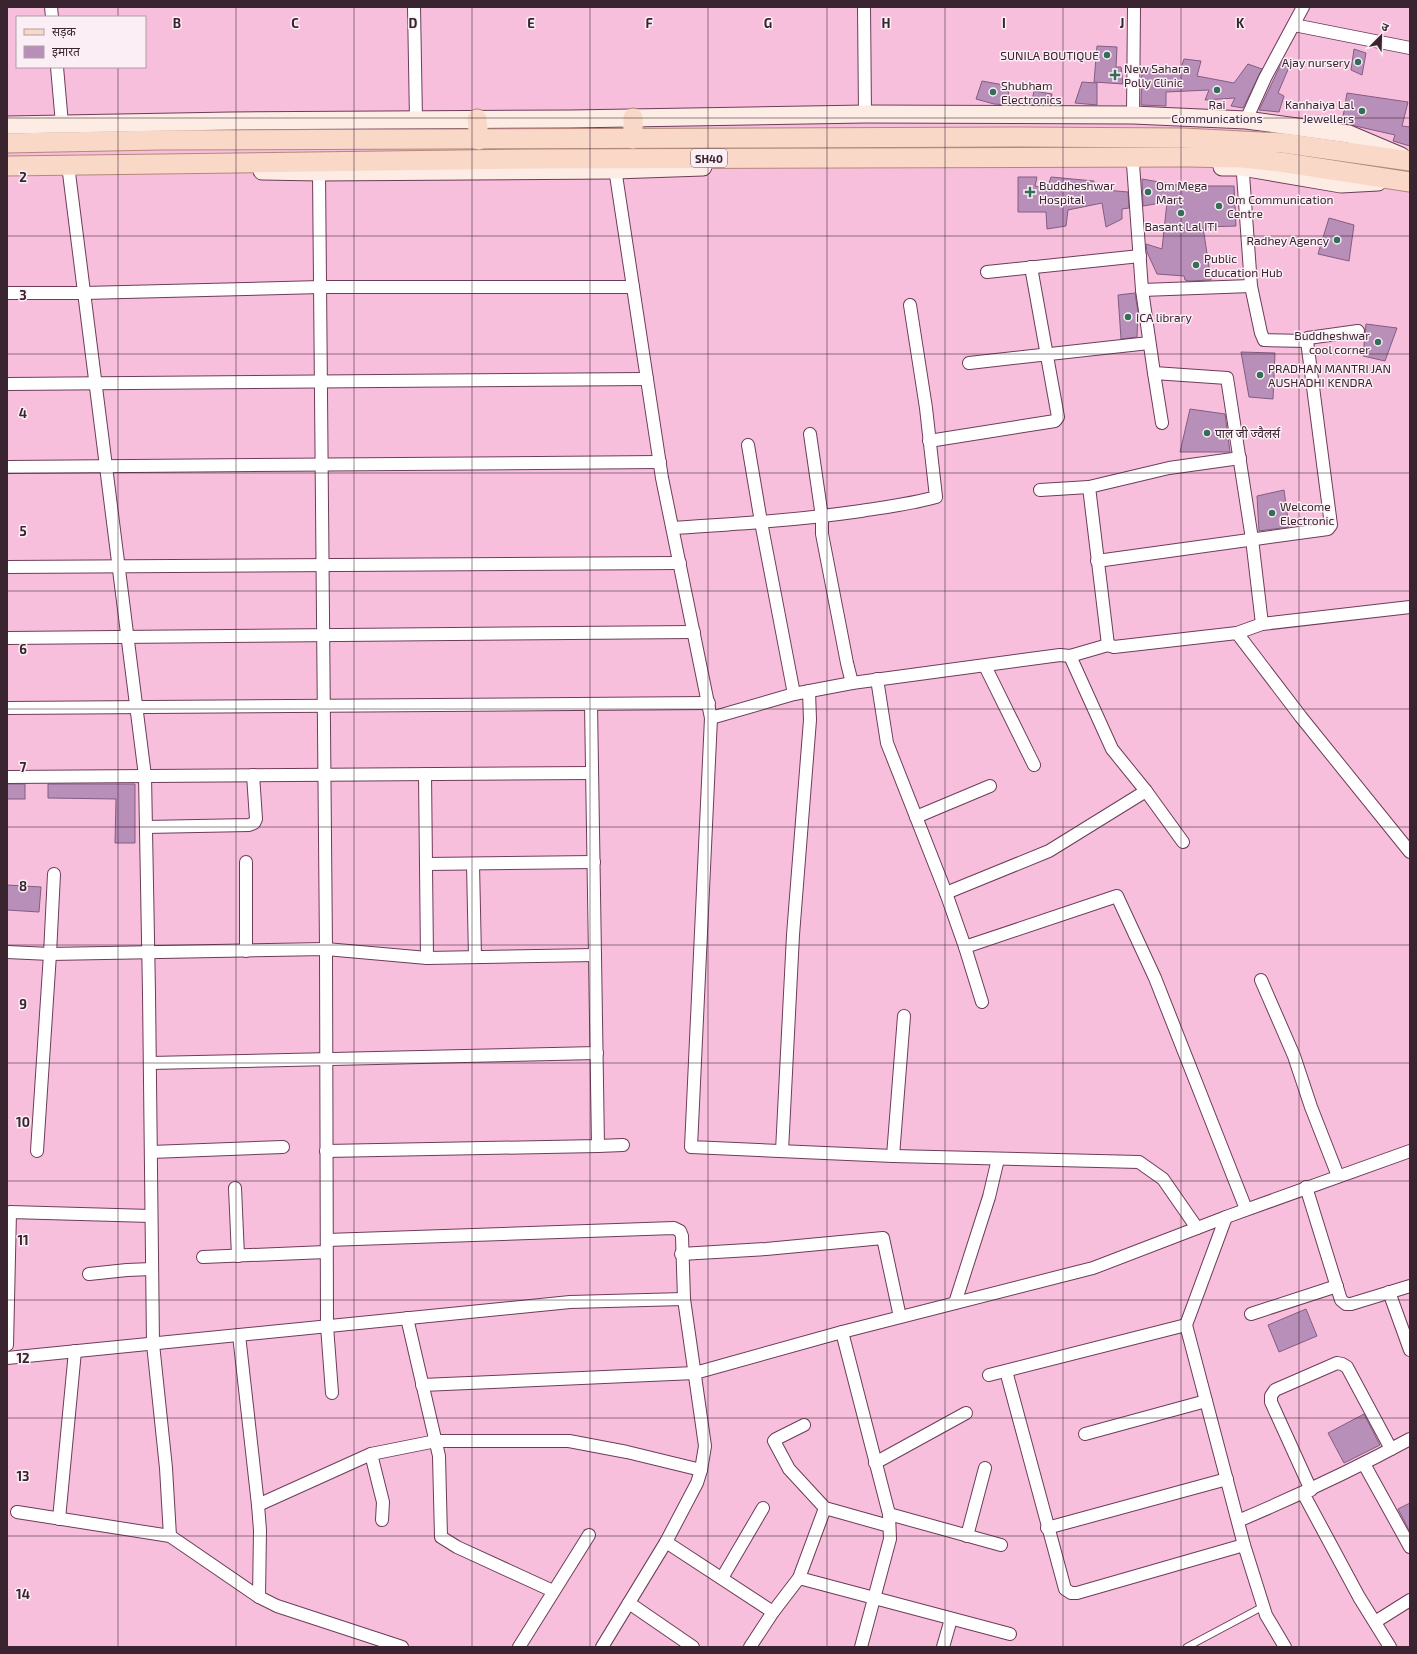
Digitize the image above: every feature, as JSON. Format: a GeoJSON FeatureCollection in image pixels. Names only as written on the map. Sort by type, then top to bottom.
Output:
{"type":"FeatureCollection","features":[{"type":"Feature","properties":{"kind":"main road"},"geometry":{"type":"LineString","coordinates":[[633,118],[633,139]]}},
{"type":"Feature","properties":{"kind":"main road"},"geometry":{"type":"LineString","coordinates":[[477,119],[479,140]]}},
{"type":"Feature","properties":{"kind":"main road","name":"SH40"},"geometry":{"type":"LineString","coordinates":[[7,143],[161,140],[479,140],[1018,136],[1183,138],[1284,143],[1410,160]]}},
{"type":"Feature","properties":{"kind":"main road","name":"SH40"},"geometry":{"type":"LineString","coordinates":[[7,166],[614,164],[1017,156],[1242,163],[1280,162],[1408,181]]}},
{"type":"Feature","properties":{"kind":"street"},"geometry":{"type":"LineString","coordinates":[[414,7],[416,120]]}},
{"type":"Feature","properties":{"kind":"street"},"geometry":{"type":"LineString","coordinates":[[864,7],[865,114]]}},
{"type":"Feature","properties":{"kind":"street"},"geometry":{"type":"LineString","coordinates":[[1133,115],[1134,7]]}},
{"type":"Feature","properties":{"kind":"street"},"geometry":{"type":"LineString","coordinates":[[1246,120],[1265,78],[1303,7]]}},
{"type":"Feature","properties":{"kind":"street"},"geometry":{"type":"LineString","coordinates":[[1294,25],[1410,48]]}},
{"type":"Feature","properties":{"kind":"street"},"geometry":{"type":"LineString","coordinates":[[57,68],[62,124]]}},
{"type":"Feature","properties":{"kind":"street"},"geometry":{"type":"LineString","coordinates":[[7,125],[865,114],[1133,115],[1246,120],[1349,134],[1410,160]]}},
{"type":"Feature","properties":{"kind":"street"},"geometry":{"type":"LineString","coordinates":[[7,175],[226,171],[319,172],[614,164],[725,167],[1242,163],[1251,286],[1260,333],[1264,340],[1307,341],[1308,338],[1358,331]]}},
{"type":"Feature","properties":{"kind":"street"},"geometry":{"type":"LineString","coordinates":[[614,164],[660,462],[711,718],[691,1148],[893,1156],[1139,1162],[1163,1178],[1197,1228]]}},
{"type":"Feature","properties":{"kind":"street"},"geometry":{"type":"LineString","coordinates":[[1133,164],[1142,290],[1162,423]]}},
{"type":"Feature","properties":{"kind":"street"},"geometry":{"type":"LineString","coordinates":[[319,172],[326,949],[326,1246],[327,1326],[332,1393]]}},
{"type":"Feature","properties":{"kind":"street"},"geometry":{"type":"LineString","coordinates":[[69,173],[145,776],[153,1344],[166,1468],[170,1536]]}},
{"type":"Feature","properties":{"kind":"street"},"geometry":{"type":"LineString","coordinates":[[987,272],[1140,256]]}},
{"type":"Feature","properties":{"kind":"street"},"geometry":{"type":"LineString","coordinates":[[929,441],[1055,421],[1058,417],[1031,267]]}},
{"type":"Feature","properties":{"kind":"street"},"geometry":{"type":"LineString","coordinates":[[1142,290],[1251,286]]}},
{"type":"Feature","properties":{"kind":"street"},"geometry":{"type":"LineString","coordinates":[[7,293],[84,293],[321,287],[633,287]]}},
{"type":"Feature","properties":{"kind":"street"},"geometry":{"type":"LineString","coordinates":[[673,528],[822,516],[915,503],[936,497],[910,305]]}},
{"type":"Feature","properties":{"kind":"street"},"geometry":{"type":"LineString","coordinates":[[1097,561],[1328,529],[1331,525],[1307,341]]}},
{"type":"Feature","properties":{"kind":"street"},"geometry":{"type":"LineString","coordinates":[[969,363],[1150,343]]}},
{"type":"Feature","properties":{"kind":"street"},"geometry":{"type":"LineString","coordinates":[[1154,373],[1227,378],[1252,539],[1262,624]]}},
{"type":"Feature","properties":{"kind":"street"},"geometry":{"type":"LineString","coordinates":[[7,384],[647,379]]}},
{"type":"Feature","properties":{"kind":"street"},"geometry":{"type":"LineString","coordinates":[[810,434],[822,516],[822,534],[852,683]]}},
{"type":"Feature","properties":{"kind":"street"},"geometry":{"type":"LineString","coordinates":[[748,445],[761,522],[794,694]]}},
{"type":"Feature","properties":{"kind":"street"},"geometry":{"type":"LineString","coordinates":[[1040,490],[1089,487],[1169,468],[1240,458]]}},
{"type":"Feature","properties":{"kind":"street"},"geometry":{"type":"LineString","coordinates":[[7,467],[660,462]]}},
{"type":"Feature","properties":{"kind":"street"},"geometry":{"type":"LineString","coordinates":[[1089,487],[1108,645]]}},
{"type":"Feature","properties":{"kind":"street"},"geometry":{"type":"LineString","coordinates":[[7,566],[680,562]]}},
{"type":"Feature","properties":{"kind":"street"},"geometry":{"type":"LineString","coordinates":[[711,718],[794,694],[877,679],[1060,655],[1070,656],[1108,645],[1114,647],[1237,633],[1262,624],[1410,607]]}},
{"type":"Feature","properties":{"kind":"street"},"geometry":{"type":"LineString","coordinates":[[7,638],[694,632]]}},
{"type":"Feature","properties":{"kind":"street"},"geometry":{"type":"LineString","coordinates":[[1237,633],[1301,717],[1410,852]]}},
{"type":"Feature","properties":{"kind":"street"},"geometry":{"type":"LineString","coordinates":[[1070,656],[1112,749],[1146,791],[1183,842]]}},
{"type":"Feature","properties":{"kind":"street"},"geometry":{"type":"LineString","coordinates":[[985,666],[1034,765]]}},
{"type":"Feature","properties":{"kind":"street"},"geometry":{"type":"LineString","coordinates":[[877,679],[887,743],[946,893],[982,1002]]}},
{"type":"Feature","properties":{"kind":"street"},"geometry":{"type":"LineString","coordinates":[[782,1152],[793,935],[810,720],[809,691]]}},
{"type":"Feature","properties":{"kind":"street"},"geometry":{"type":"LineString","coordinates":[[7,708],[709,703]]}},
{"type":"Feature","properties":{"kind":"street"},"geometry":{"type":"LineString","coordinates":[[591,704],[598,1146]]}},
{"type":"Feature","properties":{"kind":"street"},"geometry":{"type":"LineString","coordinates":[[7,777],[592,773]]}},
{"type":"Feature","properties":{"kind":"street"},"geometry":{"type":"LineString","coordinates":[[425,774],[427,958]]}},
{"type":"Feature","properties":{"kind":"street"},"geometry":{"type":"LineString","coordinates":[[146,827],[249,825],[254,823],[256,819],[253,775]]}},
{"type":"Feature","properties":{"kind":"street"},"geometry":{"type":"LineString","coordinates":[[916,817],[990,786]]}},
{"type":"Feature","properties":{"kind":"street"},"geometry":{"type":"LineString","coordinates":[[946,893],[1049,851],[1146,791]]}},
{"type":"Feature","properties":{"kind":"street"},"geometry":{"type":"LineString","coordinates":[[246,862],[246,951]]}},
{"type":"Feature","properties":{"kind":"street"},"geometry":{"type":"LineString","coordinates":[[426,864],[594,862]]}},
{"type":"Feature","properties":{"kind":"street"},"geometry":{"type":"LineString","coordinates":[[473,864],[475,957]]}},
{"type":"Feature","properties":{"kind":"street"},"geometry":{"type":"LineString","coordinates":[[37,1151],[54,874]]}},
{"type":"Feature","properties":{"kind":"street"},"geometry":{"type":"LineString","coordinates":[[965,947],[1117,896],[1155,978],[1246,1208]]}},
{"type":"Feature","properties":{"kind":"street"},"geometry":{"type":"LineString","coordinates":[[7,952],[50,954],[326,949],[427,958],[595,955]]}},
{"type":"Feature","properties":{"kind":"street"},"geometry":{"type":"LineString","coordinates":[[1261,980],[1294,1056],[1311,1107],[1338,1176]]}},
{"type":"Feature","properties":{"kind":"street"},"geometry":{"type":"LineString","coordinates":[[893,1156],[904,1016]]}},
{"type":"Feature","properties":{"kind":"street"},"geometry":{"type":"LineString","coordinates":[[150,1063],[597,1053]]}},
{"type":"Feature","properties":{"kind":"street"},"geometry":{"type":"LineString","coordinates":[[326,1151],[623,1145]]}},
{"type":"Feature","properties":{"kind":"street"},"geometry":{"type":"LineString","coordinates":[[151,1152],[283,1147]]}},
{"type":"Feature","properties":{"kind":"street"},"geometry":{"type":"LineString","coordinates":[[422,1384],[695,1373],[842,1332],[1093,1268],[1246,1208],[1410,1151]]}},
{"type":"Feature","properties":{"kind":"street"},"geometry":{"type":"LineString","coordinates":[[955,1303],[988,1197],[998,1159]]}},
{"type":"Feature","properties":{"kind":"street"},"geometry":{"type":"LineString","coordinates":[[1306,1187],[1337,1286],[1342,1300],[1346,1304],[1351,1304],[1410,1286]]}},
{"type":"Feature","properties":{"kind":"street"},"geometry":{"type":"LineString","coordinates":[[235,1188],[238,1256]]}},
{"type":"Feature","properties":{"kind":"street"},"geometry":{"type":"LineString","coordinates":[[7,1345],[10,1212],[151,1216]]}},
{"type":"Feature","properties":{"kind":"street"},"geometry":{"type":"LineString","coordinates":[[1226,1217],[1186,1325],[1244,1545],[1266,1615],[1285,1647]]}},
{"type":"Feature","properties":{"kind":"street"},"geometry":{"type":"LineString","coordinates":[[203,1257],[238,1256],[326,1246],[674,1228],[680,1231],[682,1236],[684,1299],[705,1446],[701,1470],[697,1482],[666,1542],[602,1647]]}},
{"type":"Feature","properties":{"kind":"street"},"geometry":{"type":"LineString","coordinates":[[682,1254],[766,1249],[883,1238],[900,1317]]}},
{"type":"Feature","properties":{"kind":"street"},"geometry":{"type":"LineString","coordinates":[[89,1274],[152,1269]]}},
{"type":"Feature","properties":{"kind":"street"},"geometry":{"type":"LineString","coordinates":[[1251,1314],[1337,1286]]}},
{"type":"Feature","properties":{"kind":"street"},"geometry":{"type":"LineString","coordinates":[[1389,1292],[1410,1350]]}},
{"type":"Feature","properties":{"kind":"street"},"geometry":{"type":"LineString","coordinates":[[7,1358],[570,1302],[684,1299]]}},
{"type":"Feature","properties":{"kind":"street"},"geometry":{"type":"LineString","coordinates":[[407,1318],[439,1456],[441,1537],[457,1547],[553,1592]]}},
{"type":"Feature","properties":{"kind":"street"},"geometry":{"type":"LineString","coordinates":[[989,1375],[1186,1325]]}},
{"type":"Feature","properties":{"kind":"street"},"geometry":{"type":"LineString","coordinates":[[842,1332],[876,1463],[889,1520],[890,1539],[861,1647]]}},
{"type":"Feature","properties":{"kind":"street"},"geometry":{"type":"LineString","coordinates":[[239,1335],[260,1530],[259,1597]]}},
{"type":"Feature","properties":{"kind":"street"},"geometry":{"type":"LineString","coordinates":[[59,1519],[75,1351]]}},
{"type":"Feature","properties":{"kind":"street"},"geometry":{"type":"LineString","coordinates":[[1390,1647],[1359,1597],[1307,1492],[1271,1402],[1271,1396],[1275,1390],[1337,1363],[1342,1364],[1347,1367],[1391,1449]]}},
{"type":"Feature","properties":{"kind":"street"},"geometry":{"type":"LineString","coordinates":[[1006,1371],[1047,1528],[1065,1589],[1071,1593],[1078,1594],[1244,1545]]}},
{"type":"Feature","properties":{"kind":"street"},"geometry":{"type":"LineString","coordinates":[[1085,1434],[1206,1401]]}},
{"type":"Feature","properties":{"kind":"street"},"geometry":{"type":"LineString","coordinates":[[876,1463],[966,1413]]}},
{"type":"Feature","properties":{"kind":"street"},"geometry":{"type":"LineString","coordinates":[[804,1425],[776,1439],[774,1444],[789,1469],[825,1508],[967,1536],[1001,1545]]}},
{"type":"Feature","properties":{"kind":"street"},"geometry":{"type":"LineString","coordinates":[[1238,1521],[1307,1492],[1410,1439]]}},
{"type":"Feature","properties":{"kind":"street"},"geometry":{"type":"LineString","coordinates":[[258,1505],[371,1454],[436,1440],[569,1441],[627,1452],[701,1470]]}},
{"type":"Feature","properties":{"kind":"street"},"geometry":{"type":"LineString","coordinates":[[371,1454],[383,1502],[382,1520]]}},
{"type":"Feature","properties":{"kind":"street"},"geometry":{"type":"LineString","coordinates":[[1364,1464],[1410,1547]]}},
{"type":"Feature","properties":{"kind":"street"},"geometry":{"type":"LineString","coordinates":[[967,1536],[985,1468]]}},
{"type":"Feature","properties":{"kind":"street"},"geometry":{"type":"LineString","coordinates":[[1047,1528],[1227,1479]]}},
{"type":"Feature","properties":{"kind":"street"},"geometry":{"type":"LineString","coordinates":[[722,1578],[763,1508]]}},
{"type":"Feature","properties":{"kind":"street"},"geometry":{"type":"LineString","coordinates":[[750,1647],[773,1612],[799,1578],[825,1508]]}},
{"type":"Feature","properties":{"kind":"street"},"geometry":{"type":"LineString","coordinates":[[17,1512],[170,1536],[259,1597],[277,1606],[402,1647]]}},
{"type":"Feature","properties":{"kind":"street"},"geometry":{"type":"LineString","coordinates":[[519,1647],[589,1535]]}},
{"type":"Feature","properties":{"kind":"street"},"geometry":{"type":"LineString","coordinates":[[666,1542],[773,1612]]}},
{"type":"Feature","properties":{"kind":"street"},"geometry":{"type":"LineString","coordinates":[[799,1578],[1010,1634]]}},
{"type":"Feature","properties":{"kind":"street"},"geometry":{"type":"LineString","coordinates":[[1374,1622],[1410,1600]]}},
{"type":"Feature","properties":{"kind":"street"},"geometry":{"type":"LineString","coordinates":[[629,1603],[693,1647]]}},
{"type":"Feature","properties":{"kind":"street"},"geometry":{"type":"LineString","coordinates":[[943,1647],[951,1618]]}},
{"type":"Feature","properties":{"kind":"lane"},"geometry":{"type":"LineString","coordinates":[[1187,1647],[1264,1606]]}},
{"type":"Feature","properties":{"kind":"building"},"geometry":{"type":"Polygon","coordinates":[[[1097,46],[1117,47],[1116,67],[1121,67],[1123,84],[1094,82],[1097,46]]]}},
{"type":"Feature","properties":{"kind":"building","name":"Ajay nursery"},"geometry":{"type":"Polygon","coordinates":[[[1354,49],[1366,53],[1362,75],[1351,70],[1354,49]]]}},
{"type":"Feature","properties":{"kind":"building"},"geometry":{"type":"Polygon","coordinates":[[[1184,59],[1201,61],[1197,76],[1234,83],[1248,64],[1262,69],[1243,108],[1231,106],[1235,98],[1205,100],[1209,90],[1166,92],[1166,106],[1141,105],[1142,68],[1181,68],[1184,59]]]}},
{"type":"Feature","properties":{"kind":"building"},"geometry":{"type":"Polygon","coordinates":[[[1282,62],[1290,65],[1278,93],[1284,96],[1279,112],[1259,110],[1282,62]]]}},
{"type":"Feature","properties":{"kind":"building","name":"Shubham Electronics"},"geometry":{"type":"Polygon","coordinates":[[[982,81],[1009,86],[1008,105],[994,104],[976,99],[982,81]]]}},
{"type":"Feature","properties":{"kind":"building"},"geometry":{"type":"Polygon","coordinates":[[[1082,82],[1097,83],[1097,105],[1075,103],[1082,82]]]}},
{"type":"Feature","properties":{"kind":"building"},"geometry":{"type":"Polygon","coordinates":[[[1034,91],[1052,94],[1050,105],[1031,105],[1034,91]]]}},
{"type":"Feature","properties":{"kind":"building"},"geometry":{"type":"Polygon","coordinates":[[[1347,93],[1408,102],[1402,126],[1410,127],[1410,146],[1393,141],[1395,135],[1342,123],[1347,93]]]}},
{"type":"Feature","properties":{"kind":"building"},"geometry":{"type":"Polygon","coordinates":[[[1018,177],[1037,177],[1035,186],[1047,189],[1051,177],[1094,181],[1094,189],[1128,192],[1129,208],[1122,209],[1122,219],[1106,227],[1102,203],[1068,210],[1066,226],[1047,229],[1046,212],[1018,212],[1018,177]]]}},
{"type":"Feature","properties":{"kind":"building"},"geometry":{"type":"Polygon","coordinates":[[[1142,179],[1200,189],[1200,186],[1234,186],[1236,226],[1203,227],[1211,280],[1189,281],[1185,280],[1184,276],[1157,274],[1147,252],[1146,244],[1162,249],[1167,202],[1143,206],[1142,179]]]}},
{"type":"Feature","properties":{"kind":"building","name":"Radhey Agency"},"geometry":{"type":"Polygon","coordinates":[[[1329,218],[1354,225],[1349,261],[1318,254],[1329,218]]]}},
{"type":"Feature","properties":{"kind":"building","name":"ICA library"},"geometry":{"type":"Polygon","coordinates":[[[1135,293],[1138,312],[1137,337],[1121,339],[1118,295],[1135,293]]]}},
{"type":"Feature","properties":{"kind":"building","name":"Buddheshwar cool corner"},"geometry":{"type":"Polygon","coordinates":[[[1366,324],[1397,328],[1385,361],[1363,356],[1366,324]]]}},
{"type":"Feature","properties":{"kind":"building","name":"PRADHAN MANTRI JAN AUSHADHI KENDRA"},"geometry":{"type":"Polygon","coordinates":[[[1241,352],[1275,353],[1273,399],[1249,397],[1241,352]]]}},
{"type":"Feature","properties":{"kind":"building","name":"पाल जी ज्वैलर्स"},"geometry":{"type":"Polygon","coordinates":[[[1190,409],[1225,414],[1230,452],[1180,452],[1190,409]]]}},
{"type":"Feature","properties":{"kind":"building","name":"Welcome Electronic"},"geometry":{"type":"Polygon","coordinates":[[[1284,490],[1289,527],[1259,531],[1257,496],[1284,490]]]}},
{"type":"Feature","properties":{"kind":"building"},"geometry":{"type":"Polygon","coordinates":[[[7,784],[25,784],[25,799],[7,799],[7,784]]]}},
{"type":"Feature","properties":{"kind":"building"},"geometry":{"type":"Polygon","coordinates":[[[48,784],[135,784],[135,843],[115,843],[116,799],[48,798],[48,784]]]}},
{"type":"Feature","properties":{"kind":"building"},"geometry":{"type":"Polygon","coordinates":[[[7,885],[41,887],[39,912],[7,910],[7,885]]]}},
{"type":"Feature","properties":{"kind":"building"},"geometry":{"type":"Polygon","coordinates":[[[1306,1309],[1317,1336],[1279,1352],[1268,1325],[1306,1309]]]}},
{"type":"Feature","properties":{"kind":"building"},"geometry":{"type":"Polygon","coordinates":[[[1364,1414],[1380,1445],[1344,1463],[1328,1433],[1364,1414]]]}},
{"type":"Feature","properties":{"kind":"building"},"geometry":{"type":"Polygon","coordinates":[[[1410,1503],[1410,1532],[1398,1509],[1410,1503]]]}},
{"type":"Feature","properties":{"kind":"place","name":"SUNILA BOUTIQUE"},"geometry":{"type":"Point","coordinates":[1107,55]}},
{"type":"Feature","properties":{"kind":"place","name":"Ajay nursery"},"geometry":{"type":"Point","coordinates":[1358,62]}},
{"type":"Feature","properties":{"kind":"place","name":"New Sahara Polly Clinic"},"geometry":{"type":"Point","coordinates":[1115,75]}},
{"type":"Feature","properties":{"kind":"place","name":"Rai Communications"},"geometry":{"type":"Point","coordinates":[1217,90]}},
{"type":"Feature","properties":{"kind":"place","name":"Shubham Electronics"},"geometry":{"type":"Point","coordinates":[993,92]}},
{"type":"Feature","properties":{"kind":"place","name":"Kanhaiya Lal Jewellers"},"geometry":{"type":"Point","coordinates":[1362,111]}},
{"type":"Feature","properties":{"kind":"place","name":"Buddheshwar Hospital"},"geometry":{"type":"Point","coordinates":[1030,192]}},
{"type":"Feature","properties":{"kind":"place","name":"Om Mega Mart"},"geometry":{"type":"Point","coordinates":[1148,192]}},
{"type":"Feature","properties":{"kind":"place","name":"Om Communication Centre"},"geometry":{"type":"Point","coordinates":[1219,206]}},
{"type":"Feature","properties":{"kind":"place","name":"Basant Lal ITI"},"geometry":{"type":"Point","coordinates":[1181,213]}},
{"type":"Feature","properties":{"kind":"place","name":"Radhey Agency"},"geometry":{"type":"Point","coordinates":[1337,240]}},
{"type":"Feature","properties":{"kind":"place","name":"Public Education Hub"},"geometry":{"type":"Point","coordinates":[1196,265]}},
{"type":"Feature","properties":{"kind":"place","name":"ICA library"},"geometry":{"type":"Point","coordinates":[1128,317]}},
{"type":"Feature","properties":{"kind":"place","name":"Buddheshwar cool corner"},"geometry":{"type":"Point","coordinates":[1378,342]}},
{"type":"Feature","properties":{"kind":"place","name":"PRADHAN MANTRI JAN AUSHADHI KENDRA"},"geometry":{"type":"Point","coordinates":[1260,375]}},
{"type":"Feature","properties":{"kind":"place","name":"पाल जी ज्वैलर्स"},"geometry":{"type":"Point","coordinates":[1207,433]}},
{"type":"Feature","properties":{"kind":"place","name":"Welcome Electronic"},"geometry":{"type":"Point","coordinates":[1272,513]}}]}
